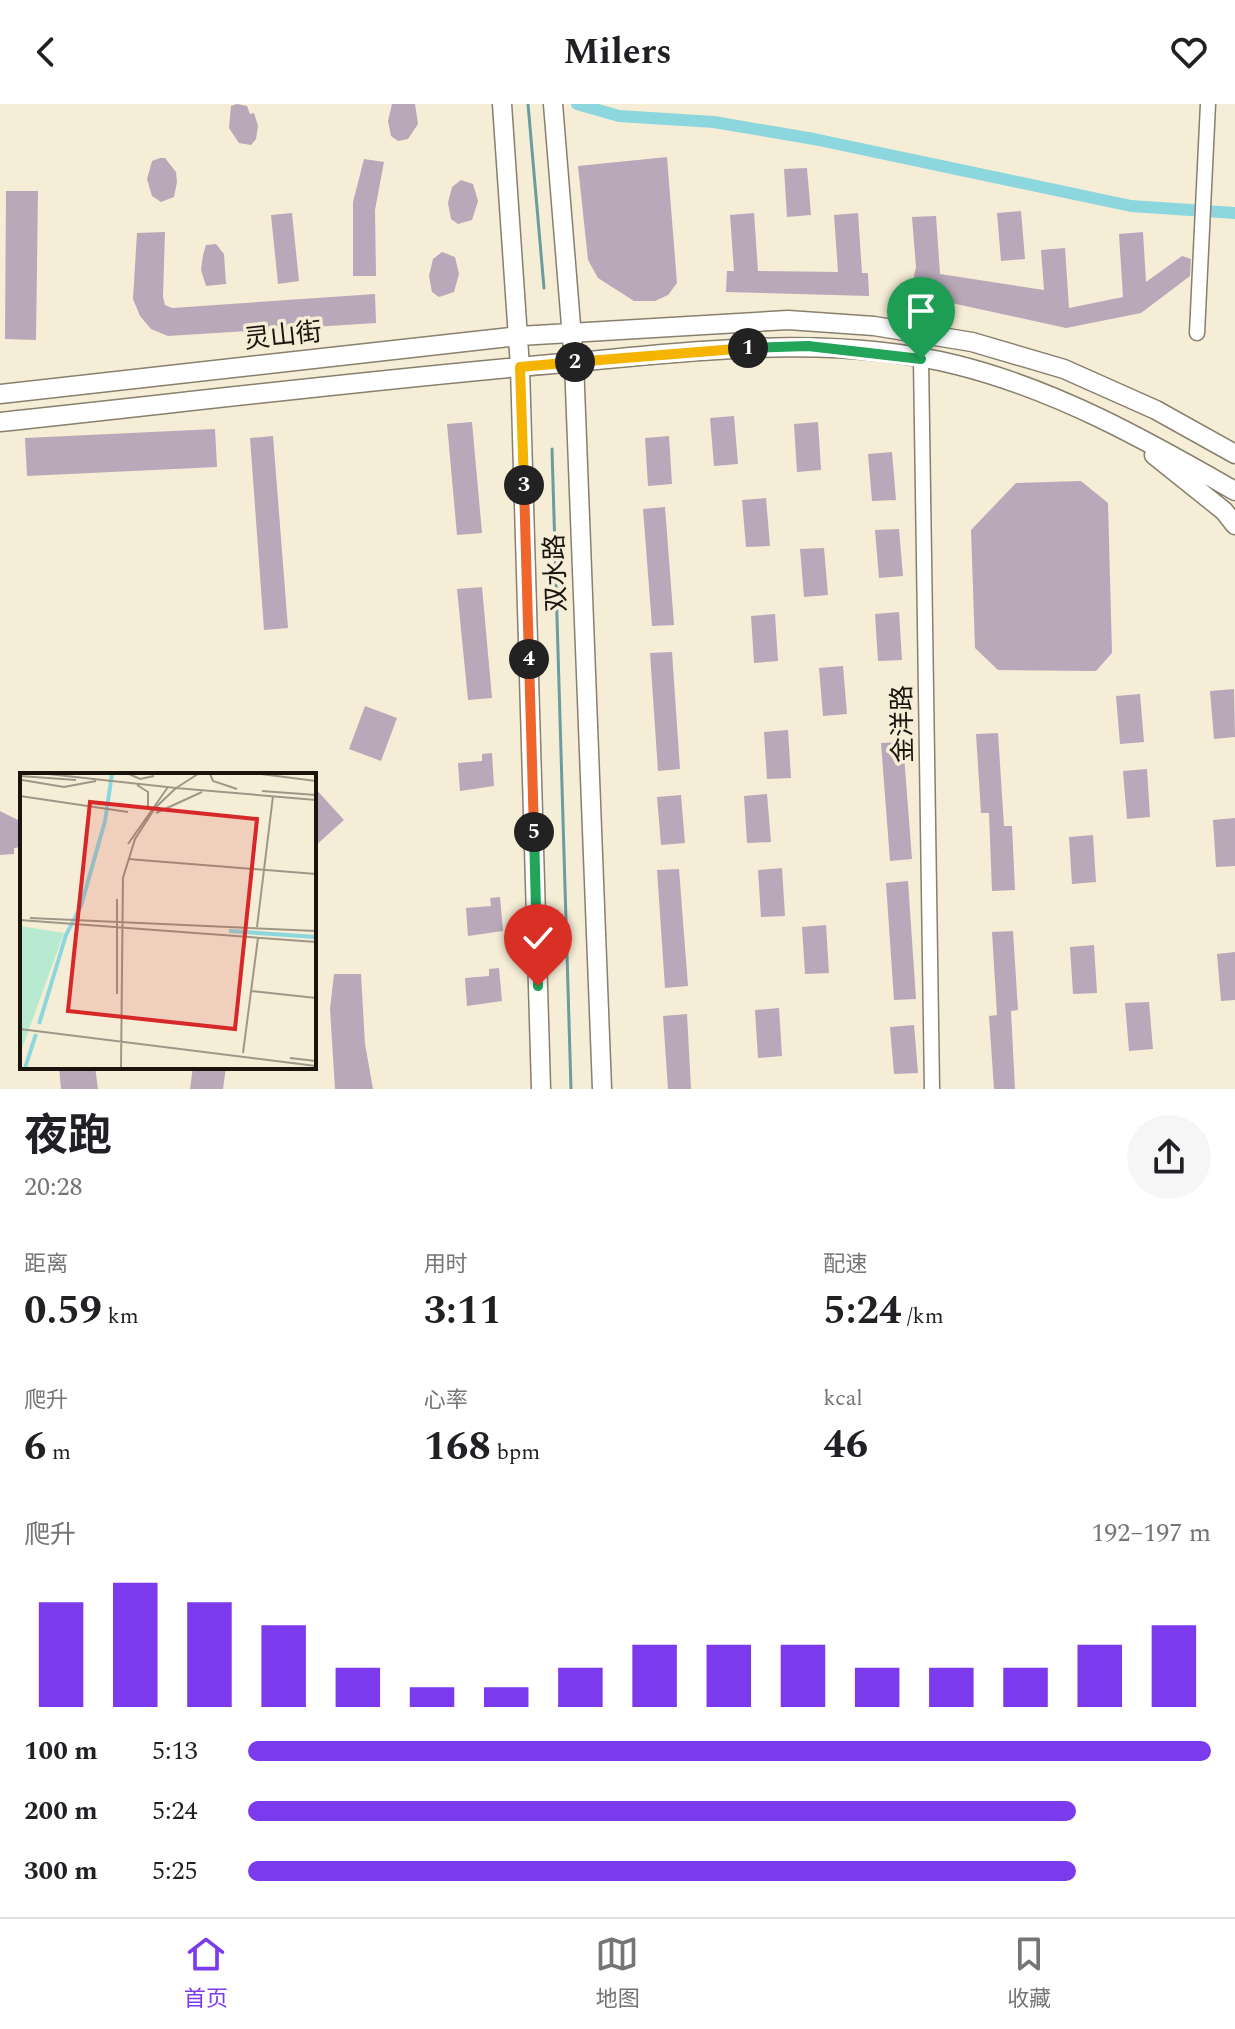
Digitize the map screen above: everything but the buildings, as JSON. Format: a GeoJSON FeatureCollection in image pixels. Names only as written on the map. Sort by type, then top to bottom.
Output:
{"type":"FeatureCollection","features":[{"type":"Feature","properties":{"kind":"main road","name":"双水路"},"geometry":{"type":"LineString","coordinates":[[553,104],[573,333],[602,1089]]}},
{"type":"Feature","properties":{"kind":"main road","name":"双水路"},"geometry":{"type":"LineString","coordinates":[[503,108],[519,336],[541,1089]]}},
{"type":"Feature","properties":{"kind":"main road","name":"灵山街"},"geometry":{"type":"LineString","coordinates":[[0,394],[519,336],[788,320],[874,326],[972,342],[1064,369],[1215,441]]}},
{"type":"Feature","properties":{"kind":"main road"},"geometry":{"type":"LineString","coordinates":[[0,422],[520,367],[808,346],[956,365],[1044,392],[1124,430],[1235,491]]}},
{"type":"Feature","properties":{"kind":"main road"},"geometry":{"type":"LineString","coordinates":[[1124,430],[1224,511],[1235,525]]}},
{"type":"Feature","properties":{"kind":"main road"},"geometry":{"type":"LineString","coordinates":[[1215,441],[1235,445]]}},
{"type":"Feature","properties":{"kind":"main road"},"geometry":{"type":"LineString","coordinates":[[1215,441],[1235,454]]}},
{"type":"Feature","properties":{"kind":"street"},"geometry":{"type":"LineString","coordinates":[[1197,333],[1208,104]]}},
{"type":"Feature","properties":{"kind":"street","name":"金洋路"},"geometry":{"type":"LineString","coordinates":[[921,359],[932,1089]]}},
{"type":"Feature","properties":{"kind":"waterway"},"geometry":{"type":"LineString","coordinates":[[528,104],[544,288]]}},
{"type":"Feature","properties":{"kind":"waterway"},"geometry":{"type":"LineString","coordinates":[[577,104],[619,116],[714,122],[814,139],[1131,206],[1235,213]]}},
{"type":"Feature","properties":{"kind":"waterway"},"geometry":{"type":"LineString","coordinates":[[552,449],[571,1089]]}},
{"type":"Feature","properties":{"kind":"route"},"geometry":{"type":"LineString","coordinates":[[538,986],[520,367],[725,349],[808,346],[921,359]]}}]}
